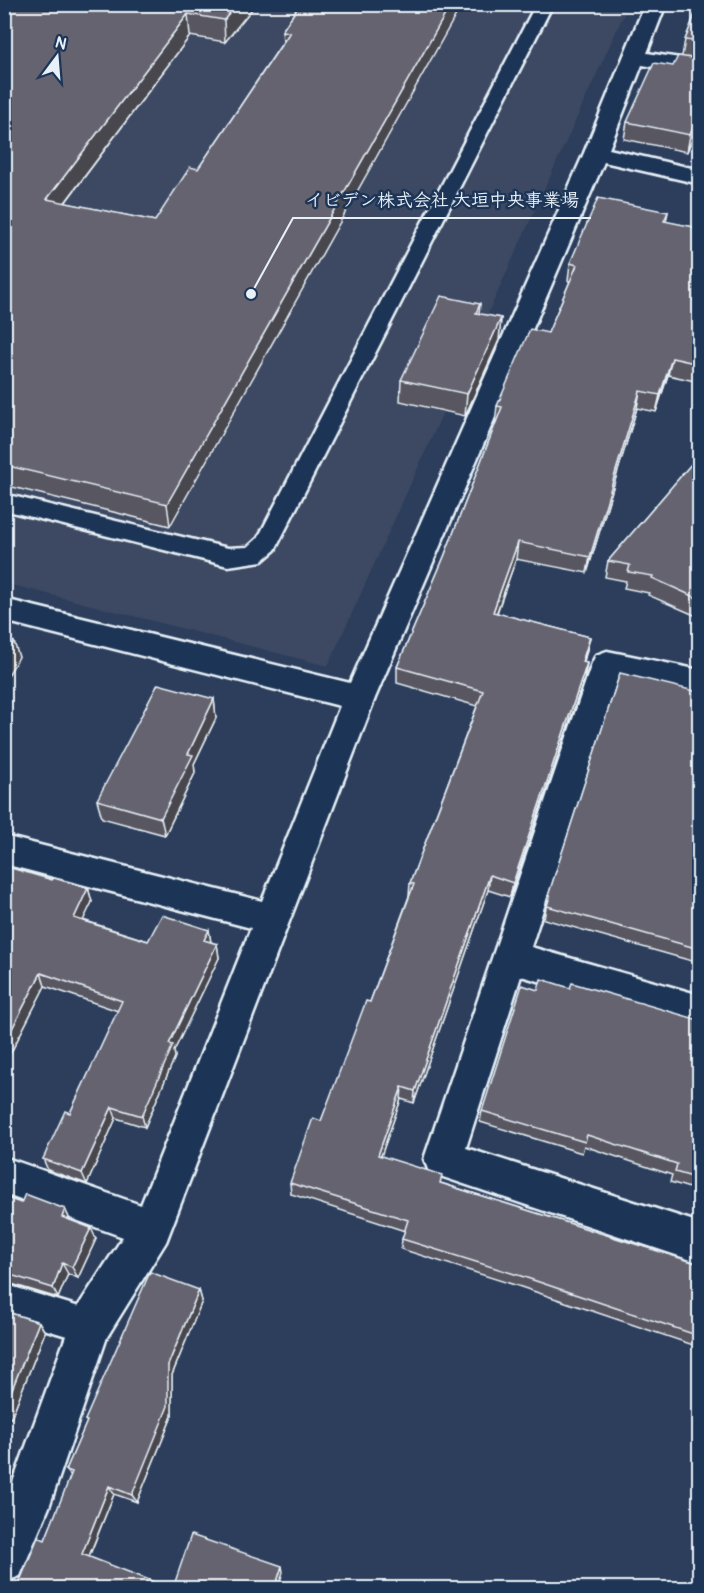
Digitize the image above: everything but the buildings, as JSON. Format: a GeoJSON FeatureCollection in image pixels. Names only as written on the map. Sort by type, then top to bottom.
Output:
{"type":"FeatureCollection","features":[{"type":"Feature","properties":{"kind":"street"},"geometry":{"type":"LineString","coordinates":[[4,1560],[16,1504],[90,1326],[152,1228],[359,698],[596,153],[657,4]]}},
{"type":"Feature","properties":{"kind":"street"},"geometry":{"type":"LineString","coordinates":[[634,57],[699,68]]}},
{"type":"Feature","properties":{"kind":"street"},"geometry":{"type":"LineString","coordinates":[[596,153],[699,177]]}},
{"type":"Feature","properties":{"kind":"street"},"geometry":{"type":"LineString","coordinates":[[4,610],[359,698]]}},
{"type":"Feature","properties":{"kind":"street"},"geometry":{"type":"LineString","coordinates":[[699,682],[607,663],[443,1159],[699,1243]]}},
{"type":"Feature","properties":{"kind":"street"},"geometry":{"type":"LineString","coordinates":[[4,850],[273,919]]}},
{"type":"Feature","properties":{"kind":"street"},"geometry":{"type":"LineString","coordinates":[[509,957],[699,1011]]}},
{"type":"Feature","properties":{"kind":"street"},"geometry":{"type":"LineString","coordinates":[[4,1175],[152,1228]]}},
{"type":"Feature","properties":{"kind":"lane"},"geometry":{"type":"LineString","coordinates":[[4,502],[228,558],[254,555],[267,544],[545,4]]}},
{"type":"Feature","properties":{"kind":"lane"},"geometry":{"type":"LineString","coordinates":[[4,1300],[90,1326]]}},
{"type":"Feature","properties":{"kind":"shaded area"},"geometry":{"type":"Polygon","coordinates":[[[4,5],[628,5],[328,666],[5,583],[4,5]]]}},
{"type":"Feature","properties":{"kind":"place","name":"イビデン株式会社 大垣中央事業場"},"geometry":{"type":"Point","coordinates":[251,294]}}]}
